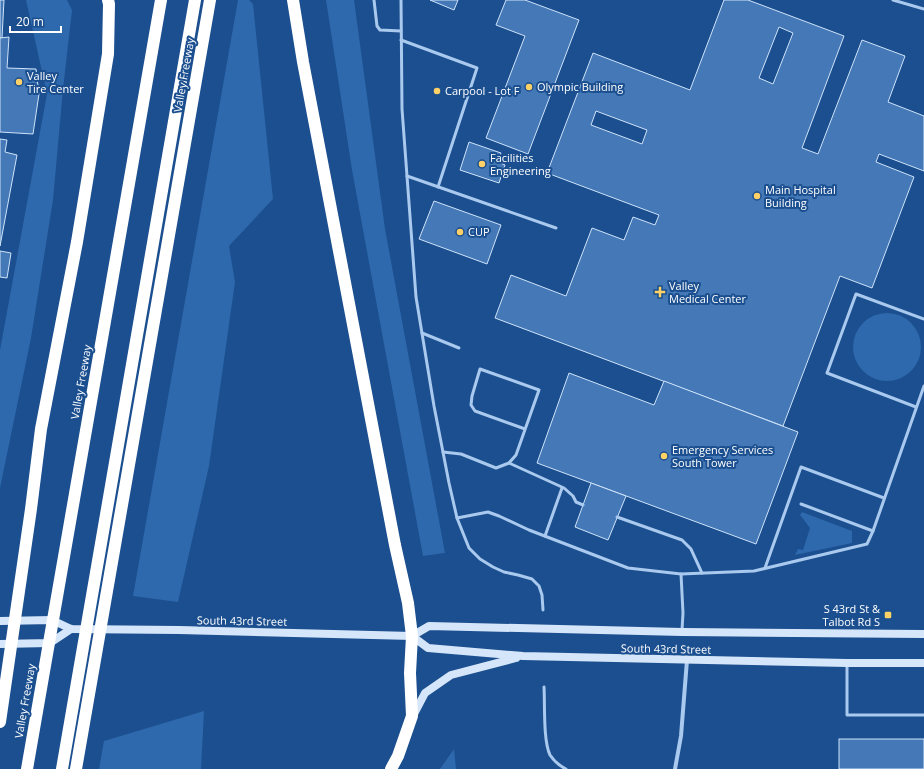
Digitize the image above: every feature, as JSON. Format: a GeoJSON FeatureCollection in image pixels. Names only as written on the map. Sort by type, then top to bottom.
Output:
{"type":"FeatureCollection","features":[{"type":"Feature","properties":{"kind":"highway"},"geometry":{"type":"LineString","coordinates":[[0,722],[30,517],[41,429],[77,242],[108,54],[108,0]]}},
{"type":"Feature","properties":{"kind":"highway","name":"Valley Freeway"},"geometry":{"type":"LineString","coordinates":[[27,769],[161,0]]}},
{"type":"Feature","properties":{"kind":"highway"},"geometry":{"type":"LineString","coordinates":[[62,769],[195,0]]}},
{"type":"Feature","properties":{"kind":"highway","name":"Valley Freeway"},"geometry":{"type":"LineString","coordinates":[[76,769],[210,0]]}},
{"type":"Feature","properties":{"kind":"highway"},"geometry":{"type":"LineString","coordinates":[[293,0],[303,62],[392,529],[408,603],[412,636],[410,674],[412,716],[398,756],[391,769]]}},
{"type":"Feature","properties":{"kind":"main road","name":"South 43rd Street"},"geometry":{"type":"LineString","coordinates":[[0,621],[52,620],[71,629],[179,630],[412,636],[429,626],[682,632],[924,634]]}},
{"type":"Feature","properties":{"kind":"main road"},"geometry":{"type":"LineString","coordinates":[[0,644],[50,643],[71,629]]}},
{"type":"Feature","properties":{"kind":"main road","name":"South 43rd Street"},"geometry":{"type":"LineString","coordinates":[[412,636],[428,648],[523,656],[847,663],[924,663]]}},
{"type":"Feature","properties":{"kind":"main road"},"geometry":{"type":"LineString","coordinates":[[412,716],[425,693],[451,675],[523,656]]}},
{"type":"Feature","properties":{"kind":"street"},"geometry":{"type":"LineString","coordinates":[[675,769],[681,736],[687,660]]}},
{"type":"Feature","properties":{"kind":"lane"},"geometry":{"type":"LineString","coordinates":[[374,0],[377,26],[380,30],[401,31]]}},
{"type":"Feature","properties":{"kind":"lane"},"geometry":{"type":"LineString","coordinates":[[401,0],[402,109],[416,297],[434,406],[458,518],[469,548],[480,559],[504,572],[532,579],[539,586],[542,595],[543,610]]}},
{"type":"Feature","properties":{"kind":"lane"},"geometry":{"type":"LineString","coordinates":[[893,0],[924,9]]}},
{"type":"Feature","properties":{"kind":"lane"},"geometry":{"type":"LineString","coordinates":[[401,40],[477,68],[438,187]]}},
{"type":"Feature","properties":{"kind":"lane"},"geometry":{"type":"LineString","coordinates":[[407,176],[556,228]]}},
{"type":"Feature","properties":{"kind":"lane"},"geometry":{"type":"LineString","coordinates":[[916,407],[828,372],[856,294],[924,319]]}},
{"type":"Feature","properties":{"kind":"lane"},"geometry":{"type":"LineString","coordinates":[[422,333],[459,348]]}},
{"type":"Feature","properties":{"kind":"lane"},"geometry":{"type":"LineString","coordinates":[[443,452],[461,454],[496,468],[509,463],[516,455],[539,390],[480,369],[472,396],[471,405],[475,411],[525,429]]}},
{"type":"Feature","properties":{"kind":"lane"},"geometry":{"type":"LineString","coordinates":[[458,518],[488,512],[628,568],[681,574],[754,571],[867,544],[873,531],[924,386]]}},
{"type":"Feature","properties":{"kind":"lane"},"geometry":{"type":"LineString","coordinates":[[509,463],[562,488],[573,496],[576,502],[583,505]]}},
{"type":"Feature","properties":{"kind":"lane"},"geometry":{"type":"LineString","coordinates":[[765,568],[801,467],[884,498]]}},
{"type":"Feature","properties":{"kind":"lane"},"geometry":{"type":"LineString","coordinates":[[545,536],[562,488]]}},
{"type":"Feature","properties":{"kind":"lane"},"geometry":{"type":"LineString","coordinates":[[801,504],[873,531]]}},
{"type":"Feature","properties":{"kind":"lane"},"geometry":{"type":"LineString","coordinates":[[617,517],[682,540],[691,549],[702,573]]}},
{"type":"Feature","properties":{"kind":"lane"},"geometry":{"type":"LineString","coordinates":[[681,574],[683,613],[682,632]]}},
{"type":"Feature","properties":{"kind":"lane"},"geometry":{"type":"LineString","coordinates":[[847,663],[847,715],[924,715]]}},
{"type":"Feature","properties":{"kind":"lane"},"geometry":{"type":"LineString","coordinates":[[544,687],[546,743],[550,755],[566,769]]}},
{"type":"Feature","properties":{"kind":"shaded area"},"geometry":{"type":"Polygon","coordinates":[[[26,0],[67,0],[72,10],[53,200],[31,338],[0,488],[0,350],[47,94],[26,0]]]}},
{"type":"Feature","properties":{"kind":"shaded area"},"geometry":{"type":"Polygon","coordinates":[[[238,0],[249,0],[253,4],[273,199],[229,246],[235,282],[209,466],[178,602],[133,596],[238,0]]]}},
{"type":"Feature","properties":{"kind":"shaded area"},"geometry":{"type":"Polygon","coordinates":[[[326,0],[354,0],[385,229],[445,553],[423,556],[352,170],[326,0]]]}},
{"type":"Feature","properties":{"kind":"shaded area"},"geometry":{"type":"Polygon","coordinates":[[[880,313],[894,313],[906,318],[916,328],[921,340],[921,354],[916,366],[906,376],[894,381],[880,381],[868,376],[858,366],[853,354],[853,340],[858,328],[868,318],[880,313]]]}},
{"type":"Feature","properties":{"kind":"shaded area"},"geometry":{"type":"Polygon","coordinates":[[[802,512],[852,531],[852,543],[795,555],[798,549],[803,550],[810,528],[800,515],[802,512]]]}},
{"type":"Feature","properties":{"kind":"shaded area"},"geometry":{"type":"Polygon","coordinates":[[[204,711],[201,769],[99,769],[104,741],[204,711]]]}},
{"type":"Feature","properties":{"kind":"shaded area"},"geometry":{"type":"Polygon","coordinates":[[[454,749],[456,769],[440,769],[454,749]]]}},
{"type":"Feature","properties":{"kind":"building"},"geometry":{"type":"Polygon","coordinates":[[[0,0],[4,0],[2,38],[0,38],[0,0]]]}},
{"type":"Feature","properties":{"kind":"building"},"geometry":{"type":"Polygon","coordinates":[[[430,0],[458,0],[454,10],[430,0]]]}},
{"type":"Feature","properties":{"kind":"building","name":"Olympic Building"},"geometry":{"type":"Polygon","coordinates":[[[506,0],[525,0],[579,20],[528,154],[486,138],[525,36],[496,25],[506,0]]]}},
{"type":"Feature","properties":{"kind":"building","name":"Main Hospital Building"},"geometry":{"type":"Polygon","coordinates":[[[724,0],[748,0],[844,36],[802,148],[818,154],[862,40],[905,56],[888,102],[924,116],[924,171],[879,154],[876,162],[914,177],[872,288],[840,276],[783,426],[495,318],[511,275],[566,296],[592,228],[624,240],[633,217],[655,225],[659,215],[547,173],[593,53],[690,90],[724,0]],[[779,27],[759,78],[773,84],[793,33],[779,27]],[[596,111],[591,125],[642,144],[647,130],[596,111]]]}},
{"type":"Feature","properties":{"kind":"building","name":"Valley Tire Center"},"geometry":{"type":"Polygon","coordinates":[[[9,37],[7,68],[36,69],[39,94],[33,134],[0,132],[0,38],[9,37]]]}},
{"type":"Feature","properties":{"kind":"building"},"geometry":{"type":"Polygon","coordinates":[[[0,139],[7,140],[5,152],[17,155],[0,246],[0,139]]]}},
{"type":"Feature","properties":{"kind":"building","name":"Facilities Engineering"},"geometry":{"type":"Polygon","coordinates":[[[469,142],[501,153],[498,162],[505,165],[499,183],[460,170],[469,142]]]}},
{"type":"Feature","properties":{"kind":"building","name":"CUP"},"geometry":{"type":"Polygon","coordinates":[[[434,201],[501,225],[487,264],[419,239],[434,201]]]}},
{"type":"Feature","properties":{"kind":"building"},"geometry":{"type":"Polygon","coordinates":[[[0,251],[11,253],[7,278],[0,277],[0,251]]]}},
{"type":"Feature","properties":{"kind":"building","name":"Emergency Services South Tower"},"geometry":{"type":"Polygon","coordinates":[[[569,373],[654,405],[664,381],[798,432],[756,544],[537,463],[569,373]]]}},
{"type":"Feature","properties":{"kind":"building"},"geometry":{"type":"Polygon","coordinates":[[[591,483],[626,496],[608,540],[575,527],[591,483]]]}},
{"type":"Feature","properties":{"kind":"building"},"geometry":{"type":"Polygon","coordinates":[[[839,739],[924,739],[924,769],[839,769],[839,739]]]}},
{"type":"Feature","properties":{"kind":"place","name":"Valley Tire Center"},"geometry":{"type":"Point","coordinates":[19,82]}},
{"type":"Feature","properties":{"kind":"place","name":"Olympic Building"},"geometry":{"type":"Point","coordinates":[529,87]}},
{"type":"Feature","properties":{"kind":"place","name":"Carpool - Lot F"},"geometry":{"type":"Point","coordinates":[437,91]}},
{"type":"Feature","properties":{"kind":"place","name":"Facilities Engineering"},"geometry":{"type":"Point","coordinates":[482,164]}},
{"type":"Feature","properties":{"kind":"place","name":"Main Hospital Building"},"geometry":{"type":"Point","coordinates":[757,196]}},
{"type":"Feature","properties":{"kind":"place","name":"CUP"},"geometry":{"type":"Point","coordinates":[460,232]}},
{"type":"Feature","properties":{"kind":"place","name":"Valley Medical Center"},"geometry":{"type":"Point","coordinates":[660,292]}},
{"type":"Feature","properties":{"kind":"place","name":"Emergency Services South Tower"},"geometry":{"type":"Point","coordinates":[664,456]}},
{"type":"Feature","properties":{"kind":"place","name":"S 43rd St & Talbot Rd S"},"geometry":{"type":"Point","coordinates":[888,615]}}]}
